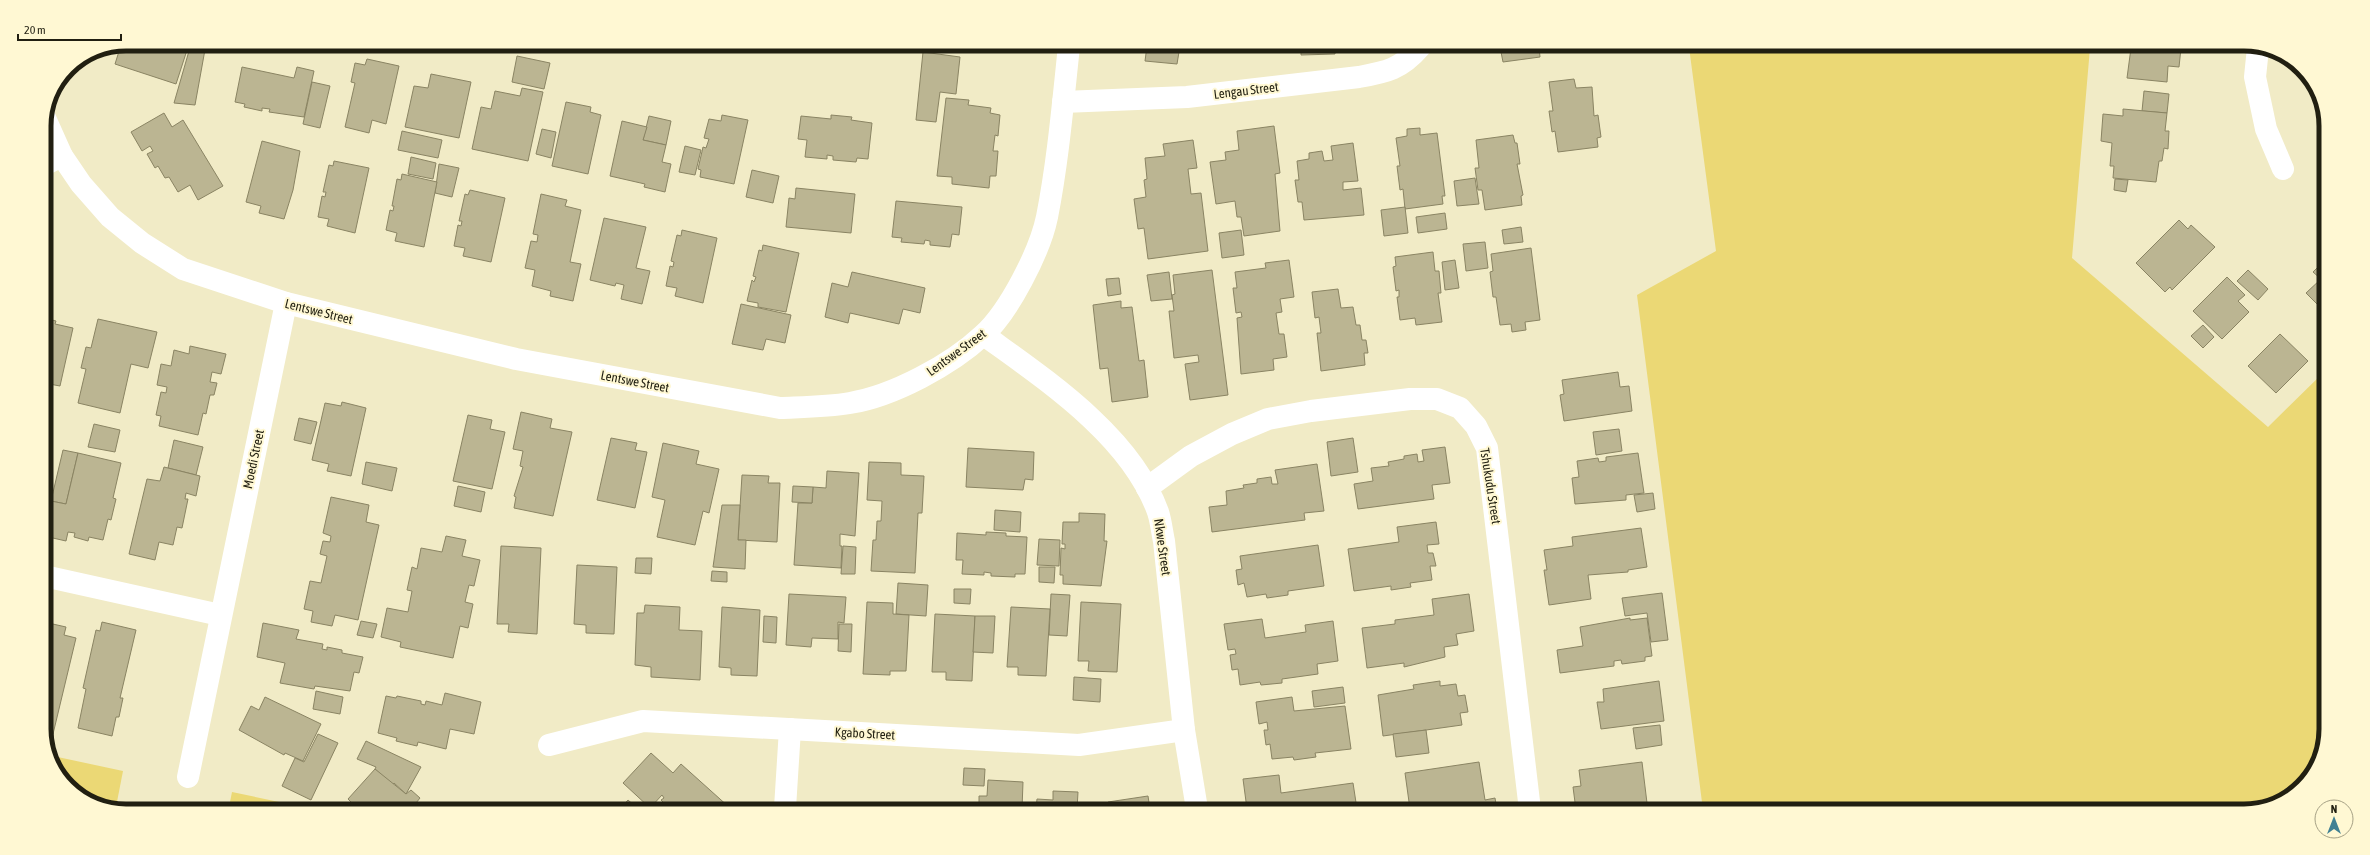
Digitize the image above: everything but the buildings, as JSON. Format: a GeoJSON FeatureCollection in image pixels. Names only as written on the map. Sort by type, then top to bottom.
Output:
{"type":"FeatureCollection","features":[{"type":"Feature","properties":{"kind":"street","name":"Lentswe Street"},"geometry":{"type":"LineString","coordinates":[[51,150],[53,161],[81,184],[110,217],[142,243],[183,269],[286,303],[516,359],[780,408],[850,403],[882,394],[919,378],[984,335],[1022,282],[1047,218],[1068,51]]}},
{"type":"Feature","properties":{"kind":"street","name":"Lengau Street"},"geometry":{"type":"LineString","coordinates":[[1063,102],[1187,97],[1359,77],[1385,72],[1408,61],[1417,51]]}},
{"type":"Feature","properties":{"kind":"street"},"geometry":{"type":"LineString","coordinates":[[2258,52],[2256,77],[2266,129],[2283,169]]}},
{"type":"Feature","properties":{"kind":"street","name":"Moedi Street"},"geometry":{"type":"LineString","coordinates":[[188,776],[220,615],[286,303]]}},
{"type":"Feature","properties":{"kind":"street","name":"Nkwe Street"},"geometry":{"type":"LineString","coordinates":[[984,335],[1052,384],[1115,442],[1147,488],[1158,512],[1164,541],[1184,730],[1195,804]]}},
{"type":"Feature","properties":{"kind":"street","name":"Tshukudu Street"},"geometry":{"type":"LineString","coordinates":[[1147,488],[1191,456],[1232,434],[1268,419],[1311,411],[1410,399],[1437,399],[1460,408],[1476,426],[1487,448],[1529,804]]}},
{"type":"Feature","properties":{"kind":"street"},"geometry":{"type":"LineString","coordinates":[[51,578],[220,615]]}},
{"type":"Feature","properties":{"kind":"street","name":"Kgabo Street"},"geometry":{"type":"LineString","coordinates":[[549,745],[643,721],[1079,745],[1184,730]]}},
{"type":"Feature","properties":{"kind":"street"},"geometry":{"type":"LineString","coordinates":[[785,804],[790,729]]}},
{"type":"Feature","properties":{"kind":"shaded area"},"geometry":{"type":"Polygon","coordinates":[[[1690,51],[2090,51],[2072,258],[2268,427],[2319,377],[2319,729],[2315,753],[2309,766],[2297,782],[2286,791],[2268,800],[2258,803],[2244,804],[1702,804],[1637,295],[1716,251],[1690,51]]]}},
{"type":"Feature","properties":{"kind":"shaded area"},"geometry":{"type":"Polygon","coordinates":[[[57,757],[123,771],[117,803],[112,803],[93,796],[80,788],[67,775],[57,757]]]}},
{"type":"Feature","properties":{"kind":"shaded area"},"geometry":{"type":"Polygon","coordinates":[[[232,792],[289,804],[230,804],[232,792]]]}}]}
